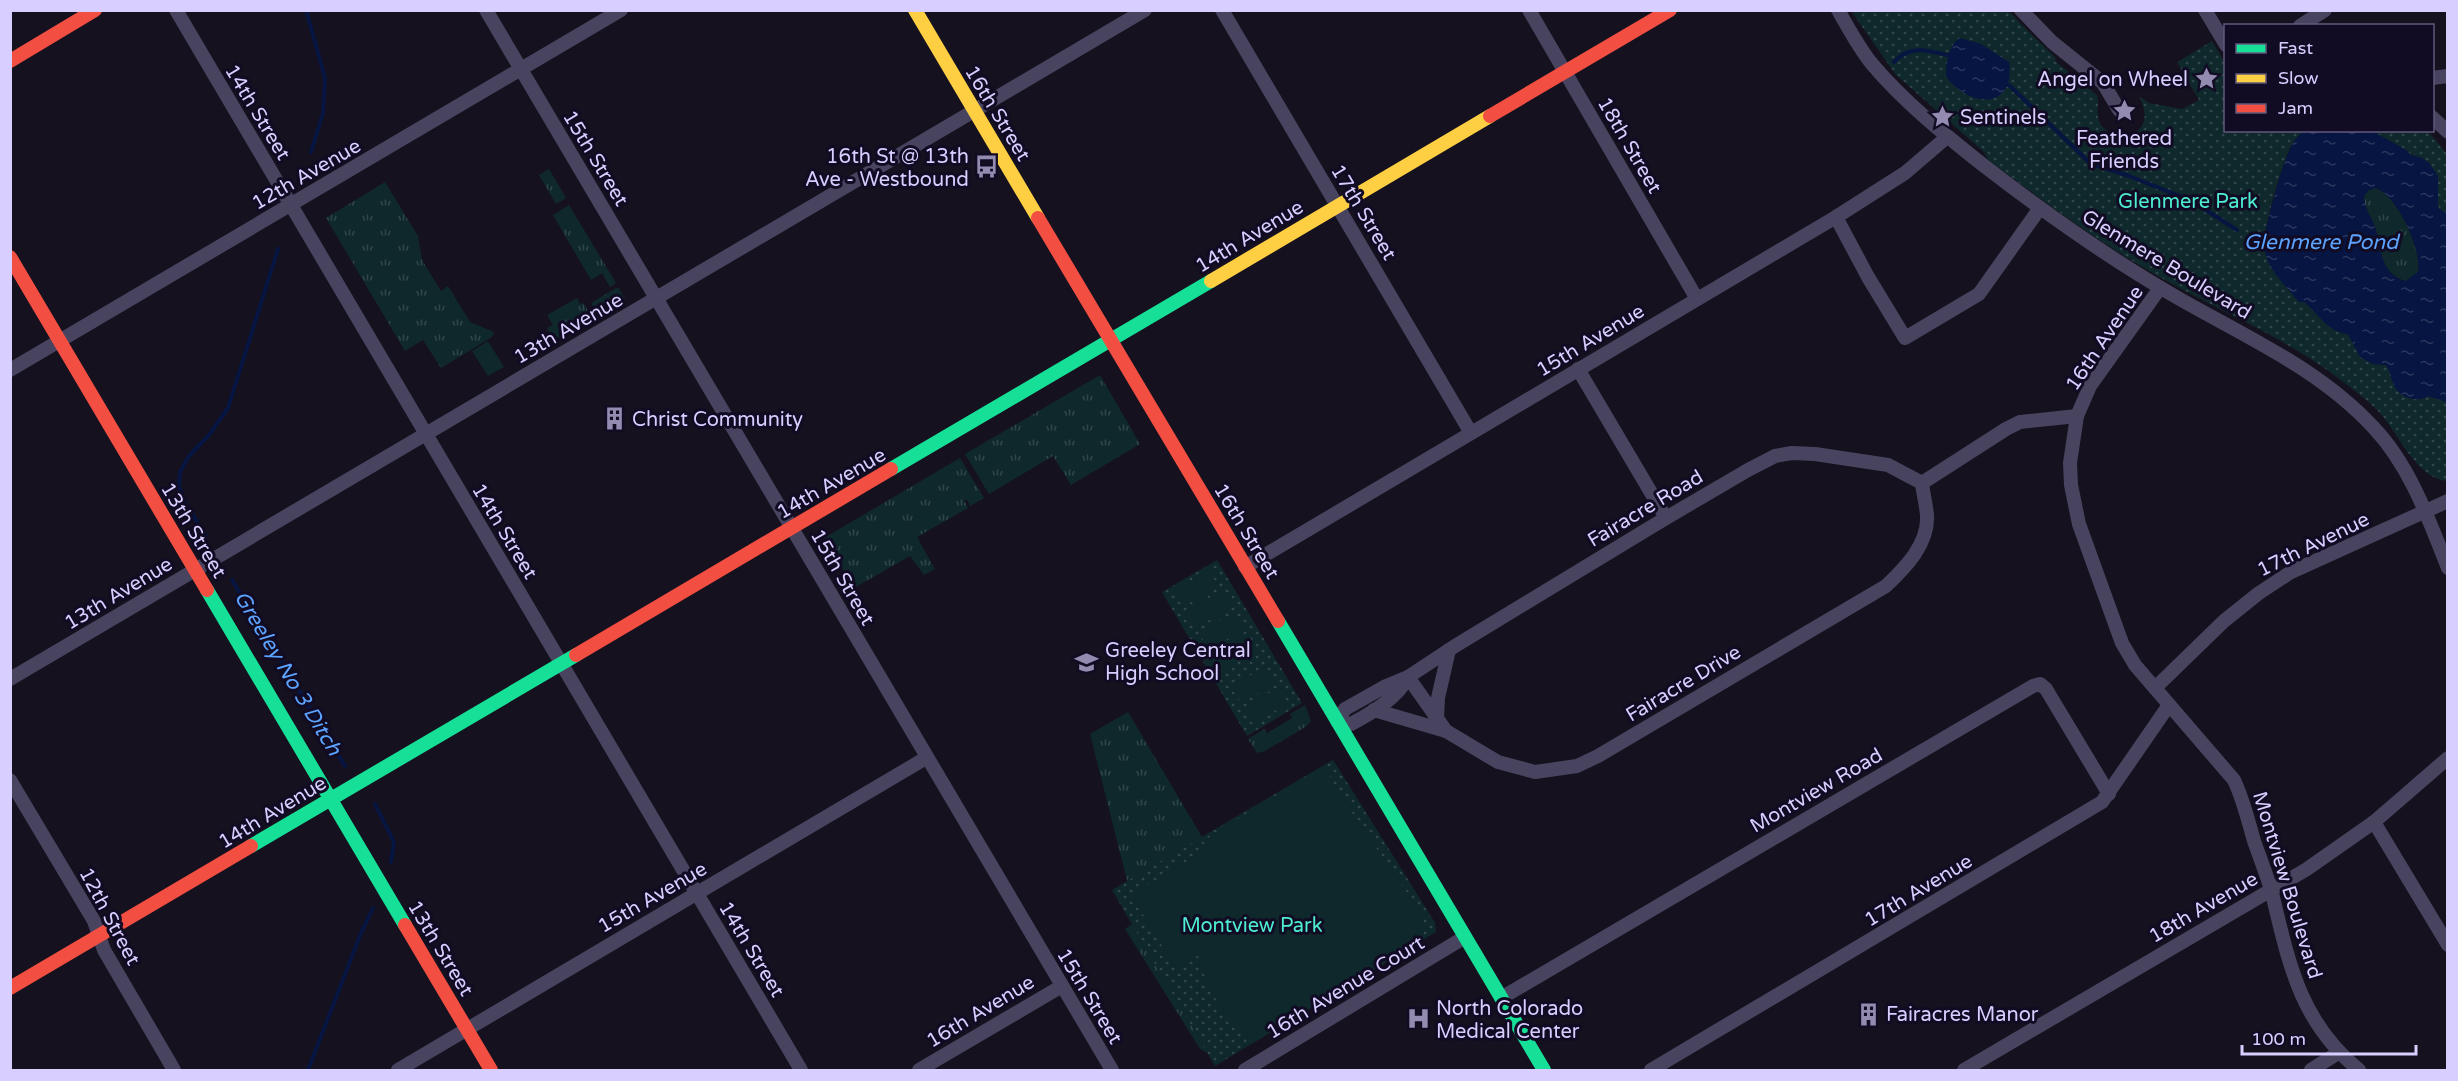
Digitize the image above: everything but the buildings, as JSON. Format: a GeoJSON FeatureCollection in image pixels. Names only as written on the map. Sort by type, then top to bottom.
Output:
{"type":"FeatureCollection","features":[{"type":"Feature","properties":{"kind":"street"},"geometry":{"type":"LineString","coordinates":[[10,61],[95,10]]}},
{"type":"Feature","properties":{"kind":"street","name":"14th Street"},"geometry":{"type":"LineString","coordinates":[[176,10],[801,1071]]}},
{"type":"Feature","properties":{"kind":"street","name":"15th Street"},"geometry":{"type":"LineString","coordinates":[[486,10],[1112,1071]]}},
{"type":"Feature","properties":{"kind":"street","name":"12th Avenue"},"geometry":{"type":"LineString","coordinates":[[10,370],[621,10]]}},
{"type":"Feature","properties":{"kind":"street","name":"16th Street"},"geometry":{"type":"LineString","coordinates":[[915,10],[1544,1071]]}},
{"type":"Feature","properties":{"kind":"street","name":"13th Avenue"},"geometry":{"type":"LineString","coordinates":[[10,679],[1145,10]]}},
{"type":"Feature","properties":{"kind":"street","name":"17th Street"},"geometry":{"type":"LineString","coordinates":[[1222,10],[1471,433]]}},
{"type":"Feature","properties":{"kind":"street","name":"18th Street"},"geometry":{"type":"LineString","coordinates":[[1529,10],[1697,299]]}},
{"type":"Feature","properties":{"kind":"street","name":"14th Avenue"},"geometry":{"type":"LineString","coordinates":[[10,988],[1670,10]]}},
{"type":"Feature","properties":{"kind":"street","name":"Glenmere Boulevard"},"geometry":{"type":"LineString","coordinates":[[1838,10],[1872,63],[1896,90],[1947,137],[2040,208],[2160,288],[2313,375],[2342,396],[2376,429],[2398,460],[2426,512],[2448,568]]}},
{"type":"Feature","properties":{"kind":"street"},"geometry":{"type":"LineString","coordinates":[[2021,10],[2052,42],[2103,83],[2119,110]]}},
{"type":"Feature","properties":{"kind":"street"},"geometry":{"type":"LineString","coordinates":[[2205,10],[2224,42]]}},
{"type":"Feature","properties":{"kind":"street"},"geometry":{"type":"LineString","coordinates":[[2303,24],[2325,10]]}},
{"type":"Feature","properties":{"kind":"street"},"geometry":{"type":"LineString","coordinates":[[2434,118],[2448,132]]}},
{"type":"Feature","properties":{"kind":"street","name":"15th Avenue"},"geometry":{"type":"LineString","coordinates":[[1245,567],[1836,217],[1905,173],[1947,137]]}},
{"type":"Feature","properties":{"kind":"street"},"geometry":{"type":"LineString","coordinates":[[1836,217],[1868,277],[1905,338],[1979,294],[2040,208]]}},
{"type":"Feature","properties":{"kind":"street","name":"13th Street"},"geometry":{"type":"LineString","coordinates":[[10,257],[491,1071]]}},
{"type":"Feature","properties":{"kind":"street","name":"16th Avenue"},"geometry":{"type":"LineString","coordinates":[[1922,483],[2020,422],[2077,416],[2090,386],[2160,288]]}},
{"type":"Feature","properties":{"kind":"street"},"geometry":{"type":"LineString","coordinates":[[1578,369],[1666,518]]}},
{"type":"Feature","properties":{"kind":"street","name":"Montview Boulevard"},"geometry":{"type":"LineString","coordinates":[[2077,416],[2070,463],[2071,485],[2079,524],[2122,643],[2128,656],[2234,780],[2271,891],[2291,971],[2313,1017],[2338,1053],[2359,1071]]}},
{"type":"Feature","properties":{"kind":"street","name":"Fairacre Road"},"geometry":{"type":"LineString","coordinates":[[1408,677],[1404,686],[1374,710],[1351,724],[1337,721],[1345,709],[1384,687],[1408,677],[1666,518],[1775,456],[1792,453],[1888,465],[1922,483]]}},
{"type":"Feature","properties":{"kind":"street","name":"Fairacre Drive"},"geometry":{"type":"LineString","coordinates":[[1408,677],[1446,731],[1498,762],[1535,772],[1564,769],[1598,756],[1886,586],[1912,560],[1923,535],[1927,518],[1922,483]]}},
{"type":"Feature","properties":{"kind":"street","name":"17th Avenue"},"geometry":{"type":"LineString","coordinates":[[2155,688],[2224,621],[2259,592],[2292,572],[2448,501]]}},
{"type":"Feature","properties":{"kind":"street"},"geometry":{"type":"LineString","coordinates":[[1437,719],[1438,698],[1449,650]]}},
{"type":"Feature","properties":{"kind":"street","name":"Montview Road"},"geometry":{"type":"LineString","coordinates":[[1501,998],[2032,686],[2040,684],[2046,689],[2109,794]]}},
{"type":"Feature","properties":{"kind":"street","name":"17th Avenue"},"geometry":{"type":"LineString","coordinates":[[1651,1071],[2102,802],[2169,705]]}},
{"type":"Feature","properties":{"kind":"street"},"geometry":{"type":"LineString","coordinates":[[1374,710],[1446,731]]}},
{"type":"Feature","properties":{"kind":"street","name":"15th Avenue"},"geometry":{"type":"LineString","coordinates":[[398,1071],[926,758]]}},
{"type":"Feature","properties":{"kind":"street","name":"18th Avenue"},"geometry":{"type":"LineString","coordinates":[[1964,1071],[2271,891],[2332,852],[2374,822],[2448,758]]}},
{"type":"Feature","properties":{"kind":"street","name":"12th Street"},"geometry":{"type":"LineString","coordinates":[[10,780],[94,921],[104,950],[174,1071]]}},
{"type":"Feature","properties":{"kind":"street"},"geometry":{"type":"LineString","coordinates":[[2374,822],[2448,945]]}},
{"type":"Feature","properties":{"kind":"street","name":"16th Avenue Court"},"geometry":{"type":"LineString","coordinates":[[1245,1071],[1465,937]]}},
{"type":"Feature","properties":{"kind":"street","name":"16th Avenue"},"geometry":{"type":"LineString","coordinates":[[919,1071],[1062,986]]}},
{"type":"Feature","properties":{"kind":"street"},"geometry":{"type":"LineString","coordinates":[[2311,1071],[2338,1053]]}},
{"type":"Feature","properties":{"kind":"green space","name":"Glenmere Park"},"geometry":{"type":"Polygon","coordinates":[[[1851,11],[2009,11],[2056,58],[2055,61],[2097,95],[2099,120],[2106,130],[2123,136],[2139,129],[2144,121],[2144,110],[2139,96],[2149,103],[2182,109],[2199,100],[2177,62],[2212,41],[2224,61],[2224,132],[2303,132],[2290,148],[2277,184],[2264,243],[2268,260],[2278,276],[2327,325],[2348,334],[2355,347],[2377,363],[2386,365],[2392,374],[2428,396],[2447,402],[2447,481],[2436,478],[2416,463],[2377,410],[2338,378],[2297,350],[2142,267],[2074,223],[1988,160],[1984,152],[1896,75],[1851,11]]]}},
{"type":"Feature","properties":{"kind":"green space"},"geometry":{"type":"Polygon","coordinates":[[[2374,132],[2429,132],[2447,154],[2447,214],[2439,209],[2438,205],[2438,176],[2422,158],[2411,155],[2374,132]]]}},
{"type":"Feature","properties":{"kind":"green space"},"geometry":{"type":"Polygon","coordinates":[[[549,169],[566,198],[556,204],[539,175],[549,169]]]}},
{"type":"Feature","properties":{"kind":"green space"},"geometry":{"type":"Polygon","coordinates":[[[385,182],[418,236],[422,260],[441,291],[448,286],[470,322],[494,332],[492,337],[441,368],[423,340],[405,351],[326,218],[385,182]]]}},
{"type":"Feature","properties":{"kind":"green space"},"geometry":{"type":"Polygon","coordinates":[[[2376,188],[2384,193],[2400,212],[2416,250],[2418,272],[2406,281],[2397,278],[2386,266],[2375,227],[2365,204],[2364,196],[2369,190],[2376,188]]]}},
{"type":"Feature","properties":{"kind":"green space"},"geometry":{"type":"Polygon","coordinates":[[[569,205],[616,283],[610,287],[602,273],[591,280],[553,215],[569,205]]]}},
{"type":"Feature","properties":{"kind":"green space"},"geometry":{"type":"Polygon","coordinates":[[[618,287],[625,299],[598,315],[591,303],[618,287]]]}},
{"type":"Feature","properties":{"kind":"green space"},"geometry":{"type":"Polygon","coordinates":[[[577,298],[593,318],[553,340],[547,328],[553,325],[547,315],[577,298]]]}},
{"type":"Feature","properties":{"kind":"green space"},"geometry":{"type":"Polygon","coordinates":[[[488,341],[504,367],[488,376],[472,351],[488,341]]]}},
{"type":"Feature","properties":{"kind":"green space"},"geometry":{"type":"Polygon","coordinates":[[[1100,375],[1140,444],[1071,485],[1053,456],[989,494],[965,454],[1100,375]]]}},
{"type":"Feature","properties":{"kind":"green space"},"geometry":{"type":"Polygon","coordinates":[[[960,458],[984,498],[970,506],[967,500],[964,500],[968,508],[917,537],[935,569],[924,575],[910,556],[854,588],[824,538],[960,458]]]}},
{"type":"Feature","properties":{"kind":"green space"},"geometry":{"type":"Polygon","coordinates":[[[1217,560],[1302,703],[1247,736],[1162,592],[1217,560]]]}},
{"type":"Feature","properties":{"kind":"green space"},"geometry":{"type":"Polygon","coordinates":[[[1209,570],[1218,586],[1183,607],[1173,591],[1209,570]]]}},
{"type":"Feature","properties":{"kind":"green space"},"geometry":{"type":"Polygon","coordinates":[[[1222,590],[1231,607],[1196,628],[1186,612],[1222,590]]]}},
{"type":"Feature","properties":{"kind":"green space"},"geometry":{"type":"Polygon","coordinates":[[[1235,612],[1244,629],[1209,650],[1199,633],[1235,612]]]}},
{"type":"Feature","properties":{"kind":"green space"},"geometry":{"type":"Polygon","coordinates":[[[1247,633],[1256,649],[1221,671],[1211,655],[1247,633]]]}},
{"type":"Feature","properties":{"kind":"green space"},"geometry":{"type":"Polygon","coordinates":[[[1266,666],[1276,683],[1241,703],[1231,687],[1266,666]]]}},
{"type":"Feature","properties":{"kind":"green space"},"geometry":{"type":"Polygon","coordinates":[[[1279,687],[1288,703],[1253,724],[1243,708],[1279,687]]]}},
{"type":"Feature","properties":{"kind":"green space"},"geometry":{"type":"Polygon","coordinates":[[[1305,705],[1311,721],[1307,726],[1265,751],[1257,753],[1248,739],[1264,729],[1267,733],[1292,718],[1290,714],[1305,705]]]}},
{"type":"Feature","properties":{"kind":"green space","name":"Montview Park"},"geometry":{"type":"Polygon","coordinates":[[[1128,712],[1202,837],[1333,760],[1435,923],[1215,1057],[1200,1049],[1125,929],[1137,920],[1090,734],[1128,712]]]}},
{"type":"Feature","properties":{"kind":"green space","name":"Montview Park"},"geometry":{"type":"Polygon","coordinates":[[[1333,760],[1435,923],[1436,932],[1215,1066],[1112,890],[1333,760]]]}},
{"type":"Feature","properties":{"kind":"green space","name":"Montview Park"},"geometry":{"type":"Polygon","coordinates":[[[1323,766],[1358,822],[1418,908],[1424,926],[1418,942],[1255,1042],[1219,1004],[1208,983],[1199,955],[1176,969],[1131,895],[1194,857],[1209,837],[1323,766]]]}},
{"type":"Feature","properties":{"kind":"water"},"geometry":{"type":"Polygon","coordinates":[[[1960,38],[1981,44],[2009,62],[2009,78],[2005,89],[1998,96],[1977,99],[1955,87],[1946,76],[1950,50],[1960,38]]]}},
{"type":"Feature","properties":{"kind":"water","name":"Glenmere Pond"},"geometry":{"type":"Polygon","coordinates":[[[2303,132],[2374,132],[2411,155],[2422,158],[2429,163],[2438,176],[2439,209],[2448,214],[2447,402],[2428,396],[2418,399],[2408,398],[2399,392],[2395,388],[2386,365],[2373,364],[2360,357],[2348,334],[2334,330],[2304,302],[2299,302],[2270,266],[2265,252],[2269,216],[2286,158],[2296,139],[2303,132]],[[2376,188],[2369,190],[2364,196],[2386,266],[2397,278],[2406,281],[2418,272],[2416,250],[2407,225],[2392,202],[2376,188]]]}},
{"type":"Feature","properties":{"kind":"waterway","name":"Greeley No 3 Ditch"},"geometry":{"type":"LineString","coordinates":[[306,10],[325,78],[323,113],[311,152]]}},
{"type":"Feature","properties":{"kind":"waterway"},"geometry":{"type":"LineString","coordinates":[[1894,62],[1906,53],[1919,50],[1947,55]]}},
{"type":"Feature","properties":{"kind":"waterway"},"geometry":{"type":"LineString","coordinates":[[2003,82],[2010,86],[2091,164],[2190,200],[2237,230]]}},
{"type":"Feature","properties":{"kind":"waterway","name":"Greeley No 3 Ditch"},"geometry":{"type":"LineString","coordinates":[[206,536],[184,501],[179,486],[180,472],[189,456],[209,435],[228,408],[278,249]]}},
{"type":"Feature","properties":{"kind":"waterway","name":"Greeley No 3 Ditch"},"geometry":{"type":"LineString","coordinates":[[232,580],[345,766]]}},
{"type":"Feature","properties":{"kind":"waterway","name":"Greeley No 3 Ditch"},"geometry":{"type":"LineString","coordinates":[[375,804],[394,842],[391,862]]}},
{"type":"Feature","properties":{"kind":"waterway","name":"Greeley No 3 Ditch"},"geometry":{"type":"LineString","coordinates":[[308,1070],[361,933],[373,908]]}},
{"type":"Feature","properties":{"kind":"traffic: fast"},"geometry":{"type":"LineString","coordinates":[[891,469],[1211,281]]}},
{"type":"Feature","properties":{"kind":"traffic: fast"},"geometry":{"type":"LineString","coordinates":[[207,590],[405,925]]}},
{"type":"Feature","properties":{"kind":"traffic: fast"},"geometry":{"type":"LineString","coordinates":[[1278,621],[1544,1070]]}},
{"type":"Feature","properties":{"kind":"traffic: fast"},"geometry":{"type":"LineString","coordinates":[[251,846],[576,655]]}},
{"type":"Feature","properties":{"kind":"traffic: slow"},"geometry":{"type":"LineString","coordinates":[[915,10],[1038,218]]}},
{"type":"Feature","properties":{"kind":"traffic: slow"},"geometry":{"type":"LineString","coordinates":[[1211,281],[1490,116]]}},
{"type":"Feature","properties":{"kind":"traffic: jam"},"geometry":{"type":"LineString","coordinates":[[10,61],[95,10]]}},
{"type":"Feature","properties":{"kind":"traffic: jam"},"geometry":{"type":"LineString","coordinates":[[1490,116],[1670,10]]}},
{"type":"Feature","properties":{"kind":"traffic: jam"},"geometry":{"type":"LineString","coordinates":[[1038,218],[1278,621]]}},
{"type":"Feature","properties":{"kind":"traffic: jam"},"geometry":{"type":"LineString","coordinates":[[10,257],[207,590]]}},
{"type":"Feature","properties":{"kind":"traffic: jam"},"geometry":{"type":"LineString","coordinates":[[576,655],[891,469]]}},
{"type":"Feature","properties":{"kind":"traffic: jam"},"geometry":{"type":"LineString","coordinates":[[10,988],[251,846]]}},
{"type":"Feature","properties":{"kind":"traffic: jam"},"geometry":{"type":"LineString","coordinates":[[405,925],[491,1070]]}},
{"type":"Feature","properties":{"kind":"place","name":"Angel on Wheel"},"geometry":{"type":"Point","coordinates":[2206,79]}},
{"type":"Feature","properties":{"kind":"place","name":"Feathered Friends"},"geometry":{"type":"Point","coordinates":[2124,110]}},
{"type":"Feature","properties":{"kind":"place","name":"Sentinels"},"geometry":{"type":"Point","coordinates":[1942,117]}},
{"type":"Feature","properties":{"kind":"place","name":"16th St @ 13th Ave - Westbound"},"geometry":{"type":"Point","coordinates":[987,167]}},
{"type":"Feature","properties":{"kind":"place","name":"Christ Community"},"geometry":{"type":"Point","coordinates":[614,419]}},
{"type":"Feature","properties":{"kind":"place","name":"Greeley Central High School"},"geometry":{"type":"Point","coordinates":[1087,662]}},
{"type":"Feature","properties":{"kind":"place","name":"Fairacres Manor"},"geometry":{"type":"Point","coordinates":[1868,1014]}},
{"type":"Feature","properties":{"kind":"place","name":"North Colorado Medical Center"},"geometry":{"type":"Point","coordinates":[1418,1019]}}]}
